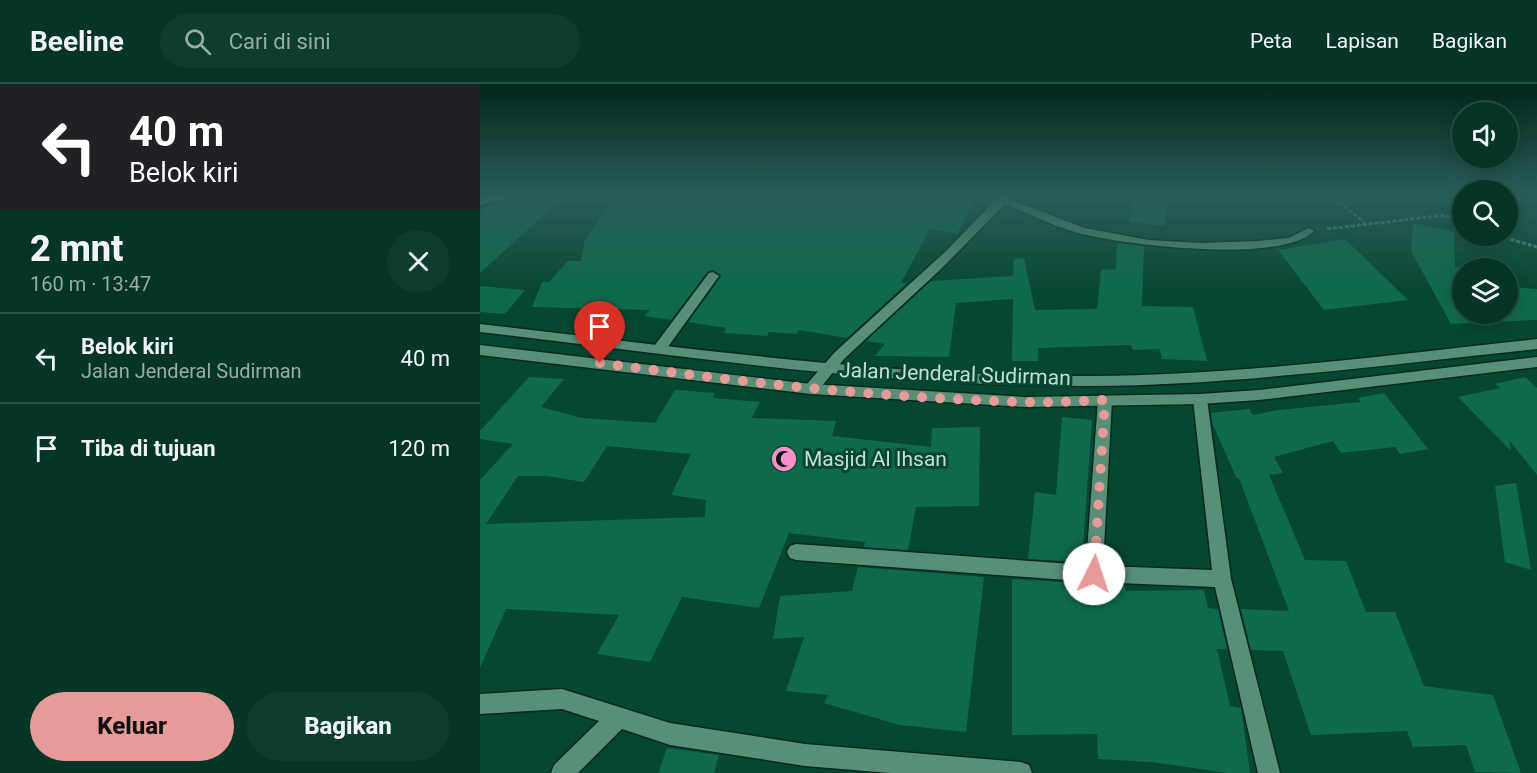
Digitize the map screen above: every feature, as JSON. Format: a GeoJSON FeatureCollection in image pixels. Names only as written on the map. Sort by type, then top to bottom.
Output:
{"type":"FeatureCollection","features":[{"type":"Feature","properties":{"kind":"main road"},"geometry":{"type":"LineString","coordinates":[[811,389],[826,366],[940,263],[975,227]]}},
{"type":"Feature","properties":{"kind":"main road"},"geometry":{"type":"LineString","coordinates":[[1073,227],[1082,231],[1149,243],[1200,246],[1292,241],[1309,231]]}},
{"type":"Feature","properties":{"kind":"main road"},"geometry":{"type":"LineString","coordinates":[[660,348],[713,276]]}},
{"type":"Feature","properties":{"kind":"main road","name":"Jalan Jenderal Sudirman"},"geometry":{"type":"LineString","coordinates":[[480,328],[826,366],[962,377],[1089,381],[1183,379],[1311,369],[1537,344]]}},
{"type":"Feature","properties":{"kind":"main road","name":"Jalan Jenderal Sudirman"},"geometry":{"type":"LineString","coordinates":[[480,350],[811,389],[1012,402],[1200,399],[1326,389],[1537,362]]}},
{"type":"Feature","properties":{"kind":"main road"},"geometry":{"type":"LineString","coordinates":[[1012,402],[1014,379]]}},
{"type":"Feature","properties":{"kind":"main road"},"geometry":{"type":"LineString","coordinates":[[1200,399],[1222,579],[1269,773]]}},
{"type":"Feature","properties":{"kind":"main road"},"geometry":{"type":"LineString","coordinates":[[1094,574],[1105,400]]}},
{"type":"Feature","properties":{"kind":"main road"},"geometry":{"type":"LineString","coordinates":[[796,552],[1094,574],[1222,579]]}},
{"type":"Feature","properties":{"kind":"main road"},"geometry":{"type":"LineString","coordinates":[[480,704],[562,699],[670,734],[805,755],[1021,773]]}},
{"type":"Feature","properties":{"kind":"main road"},"geometry":{"type":"LineString","coordinates":[[562,773],[618,718]]}},
{"type":"Feature","properties":{"kind":"path"},"geometry":{"type":"LineString","coordinates":[[1309,231],[1335,227]]}},
{"type":"Feature","properties":{"kind":"path"},"geometry":{"type":"LineString","coordinates":[[1518,242],[1537,247]]}},
{"type":"Feature","properties":{"kind":"building"},"geometry":{"type":"Polygon","coordinates":[[[480,227],[531,227],[480,273],[480,227]]]}},
{"type":"Feature","properties":{"kind":"building"},"geometry":{"type":"Polygon","coordinates":[[[594,227],[961,227],[957,234],[930,229],[901,283],[907,283],[847,338],[799,330],[797,334],[769,332],[767,336],[724,333],[726,328],[688,322],[721,277],[712,270],[707,272],[671,320],[644,316],[650,310],[532,307],[542,282],[549,282],[568,261],[581,261],[585,239],[594,227]]]}},
{"type":"Feature","properties":{"kind":"building"},"geometry":{"type":"Polygon","coordinates":[[[1413,227],[1432,227],[1452,232],[1455,258],[1452,258],[1451,324],[1411,251],[1413,227]]]}},
{"type":"Feature","properties":{"kind":"building"},"geometry":{"type":"Polygon","coordinates":[[[1345,239],[1408,300],[1324,310],[1278,250],[1345,239]]]}},
{"type":"Feature","properties":{"kind":"building"},"geometry":{"type":"Polygon","coordinates":[[[1117,243],[1144,246],[1142,306],[1193,307],[1207,361],[1162,359],[1160,349],[1133,350],[1131,345],[1038,348],[1038,361],[1012,361],[1013,299],[956,303],[949,357],[875,356],[885,344],[866,341],[931,281],[1013,276],[1014,259],[1024,258],[1035,310],[1097,309],[1101,270],[1116,269],[1117,243]]]}},
{"type":"Feature","properties":{"kind":"building"},"geometry":{"type":"Polygon","coordinates":[[[480,286],[525,290],[505,314],[480,312],[480,286]]]}},
{"type":"Feature","properties":{"kind":"building"},"geometry":{"type":"Polygon","coordinates":[[[1518,287],[1537,289],[1537,320],[1518,321],[1518,287]]]}},
{"type":"Feature","properties":{"kind":"building"},"geometry":{"type":"Polygon","coordinates":[[[529,377],[564,379],[541,407],[582,418],[655,423],[675,390],[715,393],[713,398],[760,402],[752,418],[836,421],[832,436],[931,447],[932,428],[980,427],[979,506],[916,507],[908,550],[864,547],[865,542],[789,533],[759,608],[682,597],[650,662],[597,654],[619,615],[506,609],[480,668],[480,480],[513,444],[480,439],[480,431],[529,377]],[[607,446],[584,482],[546,476],[518,476],[486,524],[705,517],[706,500],[671,495],[691,454],[607,446]]]}},
{"type":"Feature","properties":{"kind":"building"},"geometry":{"type":"Polygon","coordinates":[[[1525,377],[1537,388],[1537,475],[1509,440],[1511,451],[1458,397],[1500,388],[1495,384],[1525,377]]]}},
{"type":"Feature","properties":{"kind":"building"},"geometry":{"type":"Polygon","coordinates":[[[1384,393],[1428,449],[1400,454],[1395,447],[1341,453],[1333,441],[1274,457],[1283,473],[1269,475],[1305,560],[1346,561],[1366,612],[1395,612],[1424,686],[1493,695],[1521,773],[1475,772],[1466,745],[1413,747],[1407,731],[1311,735],[1283,651],[1251,650],[1241,609],[1289,611],[1239,478],[1237,479],[1213,425],[1211,413],[1249,409],[1253,415],[1278,410],[1361,402],[1358,398],[1384,393]]]}},
{"type":"Feature","properties":{"kind":"building"},"geometry":{"type":"Polygon","coordinates":[[[1062,417],[1092,420],[1082,562],[1028,559],[1035,492],[1056,495],[1062,417]]]}},
{"type":"Feature","properties":{"kind":"building"},"geometry":{"type":"Polygon","coordinates":[[[1516,483],[1531,570],[1505,562],[1495,486],[1516,483]]]}},
{"type":"Feature","properties":{"kind":"building"},"geometry":{"type":"Polygon","coordinates":[[[858,567],[984,577],[966,732],[900,725],[824,703],[828,695],[786,691],[804,637],[773,639],[780,596],[852,591],[858,567]]]}},
{"type":"Feature","properties":{"kind":"building"},"geometry":{"type":"Polygon","coordinates":[[[1012,579],[1081,583],[1081,586],[1124,585],[1126,591],[1204,590],[1208,608],[1218,609],[1227,649],[1217,649],[1230,706],[1241,708],[1250,773],[1227,773],[1152,762],[1098,759],[1097,734],[1012,735],[1012,579]]]}},
{"type":"Feature","properties":{"kind":"building"},"geometry":{"type":"Polygon","coordinates":[[[667,748],[719,755],[714,773],[658,773],[667,748]]]}},
{"type":"Feature","properties":{"kind":"place","name":"Masjid Al Ihsan"},"geometry":{"type":"Point","coordinates":[784,459]}},
{"type":"Feature","properties":{"kind":"route"},"geometry":{"type":"LineString","coordinates":[[600,363],[811,389],[1025,402],[1105,400],[1094,574]]}}]}
